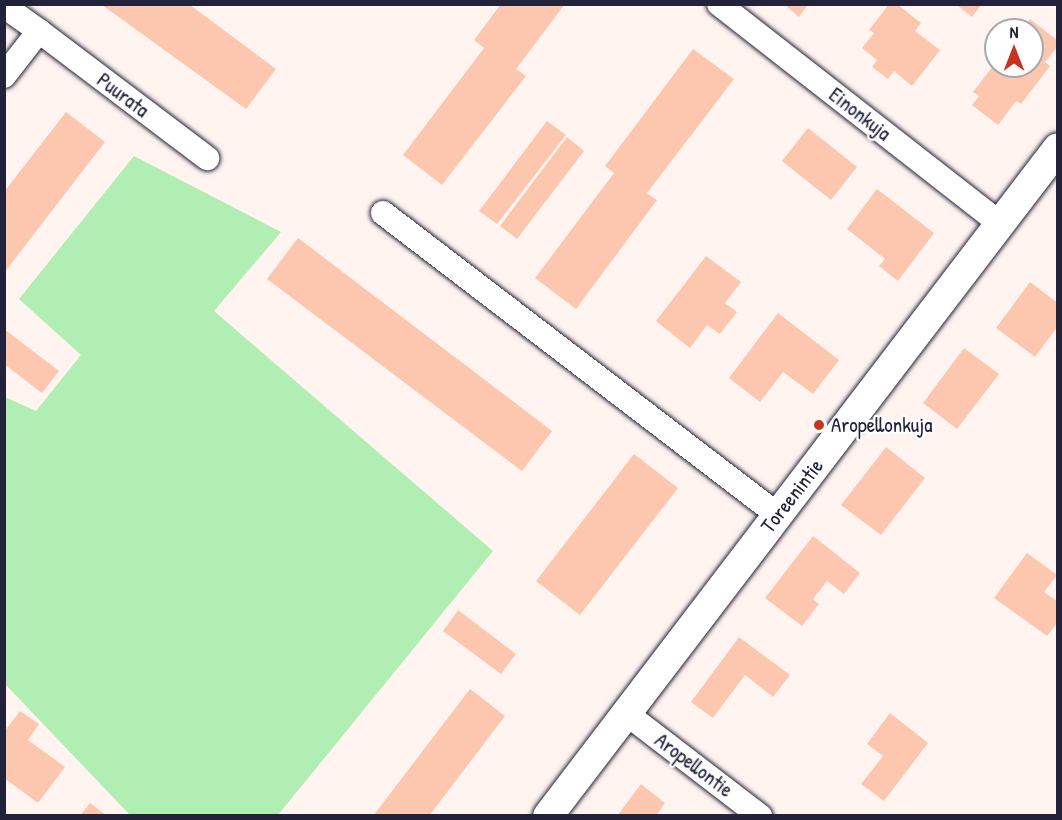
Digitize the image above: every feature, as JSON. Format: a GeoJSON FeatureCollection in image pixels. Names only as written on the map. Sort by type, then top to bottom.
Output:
{"type":"FeatureCollection","features":[{"type":"Feature","properties":{"kind":"street","name":"Einonkuja"},"geometry":{"type":"LineString","coordinates":[[719,4],[1000,224]]}},
{"type":"Feature","properties":{"kind":"street","name":"Puurata"},"geometry":{"type":"LineString","coordinates":[[4,6],[207,158]]}},
{"type":"Feature","properties":{"kind":"street"},"geometry":{"type":"LineString","coordinates":[[4,76],[39,32]]}},
{"type":"Feature","properties":{"kind":"street","name":"Toreenintie"},"geometry":{"type":"LineString","coordinates":[[548,816],[1058,148]]}},
{"type":"Feature","properties":{"kind":"street"},"geometry":{"type":"LineString","coordinates":[[383,213],[777,514]]}},
{"type":"Feature","properties":{"kind":"street","name":"Aropellontie"},"geometry":{"type":"LineString","coordinates":[[627,714],[760,816]]}},
{"type":"Feature","properties":{"kind":"green space"},"geometry":{"type":"Polygon","coordinates":[[[134,156],[281,232],[214,311],[493,551],[278,815],[130,815],[5,684],[5,397],[36,411],[81,355],[19,299],[134,156]]]}},
{"type":"Feature","properties":{"kind":"building"},"geometry":{"type":"Polygon","coordinates":[[[501,4],[565,4],[516,69],[526,76],[442,185],[403,155],[484,48],[474,40],[501,4]]]}},
{"type":"Feature","properties":{"kind":"building"},"geometry":{"type":"Polygon","coordinates":[[[784,4],[808,4],[799,17],[784,4]]]}},
{"type":"Feature","properties":{"kind":"building"},"geometry":{"type":"Polygon","coordinates":[[[889,4],[897,4],[921,23],[915,31],[940,50],[912,86],[894,71],[888,79],[872,67],[877,60],[862,48],[874,33],[869,30],[889,4]]]}},
{"type":"Feature","properties":{"kind":"building"},"geometry":{"type":"Polygon","coordinates":[[[956,4],[982,4],[972,17],[956,4]]]}},
{"type":"Feature","properties":{"kind":"building"},"geometry":{"type":"Polygon","coordinates":[[[102,5],[190,5],[276,69],[246,109],[102,5]]]}},
{"type":"Feature","properties":{"kind":"building"},"geometry":{"type":"Polygon","coordinates":[[[1044,30],[1058,41],[1058,46],[1045,62],[1050,66],[1044,74],[1044,30]]]}},
{"type":"Feature","properties":{"kind":"building"},"geometry":{"type":"Polygon","coordinates":[[[693,49],[734,79],[647,193],[657,200],[576,309],[535,278],[614,173],[605,166],[693,49]]]}},
{"type":"Feature","properties":{"kind":"building"},"geometry":{"type":"Polygon","coordinates":[[[984,78],[1041,78],[1021,104],[1016,101],[998,125],[972,105],[979,96],[973,92],[984,78]]]}},
{"type":"Feature","properties":{"kind":"building"},"geometry":{"type":"Polygon","coordinates":[[[66,112],[105,142],[4,273],[4,192],[66,112]]]}},
{"type":"Feature","properties":{"kind":"building"},"geometry":{"type":"Polygon","coordinates":[[[547,121],[566,135],[497,224],[479,211],[547,121]]]}},
{"type":"Feature","properties":{"kind":"building"},"geometry":{"type":"Polygon","coordinates":[[[808,128],[857,167],[831,200],[782,161],[808,128]]]}},
{"type":"Feature","properties":{"kind":"building"},"geometry":{"type":"Polygon","coordinates":[[[567,137],[584,151],[517,239],[500,226],[567,137]]]}},
{"type":"Feature","properties":{"kind":"building"},"geometry":{"type":"Polygon","coordinates":[[[877,189],[934,233],[898,281],[879,266],[885,259],[847,229],[877,189]]]}},
{"type":"Feature","properties":{"kind":"building"},"geometry":{"type":"Polygon","coordinates":[[[298,238],[552,431],[522,471],[267,279],[298,238]]]}},
{"type":"Feature","properties":{"kind":"building"},"geometry":{"type":"Polygon","coordinates":[[[706,256],[741,282],[725,303],[737,312],[720,334],[707,325],[690,348],[656,321],[706,256]]]}},
{"type":"Feature","properties":{"kind":"building"},"geometry":{"type":"Polygon","coordinates":[[[1030,282],[1058,303],[1058,326],[1035,357],[996,328],[1030,282]]]}},
{"type":"Feature","properties":{"kind":"building"},"geometry":{"type":"Polygon","coordinates":[[[778,313],[839,360],[813,394],[783,372],[760,402],[729,378],[778,313]]]}},
{"type":"Feature","properties":{"kind":"building"},"geometry":{"type":"Polygon","coordinates":[[[4,329],[59,371],[42,393],[4,364],[4,329]]]}},
{"type":"Feature","properties":{"kind":"building"},"geometry":{"type":"Polygon","coordinates":[[[964,348],[999,374],[957,429],[923,403],[964,348]]]}},
{"type":"Feature","properties":{"kind":"building"},"geometry":{"type":"Polygon","coordinates":[[[886,447],[925,478],[881,535],[841,505],[886,447]]]}},
{"type":"Feature","properties":{"kind":"building"},"geometry":{"type":"Polygon","coordinates":[[[634,454],[678,488],[580,615],[536,581],[634,454]]]}},
{"type":"Feature","properties":{"kind":"building"},"geometry":{"type":"Polygon","coordinates":[[[813,536],[860,573],[844,594],[827,581],[813,599],[819,604],[802,626],[765,598],[813,536]]]}},
{"type":"Feature","properties":{"kind":"building"},"geometry":{"type":"Polygon","coordinates":[[[1027,553],[1057,575],[1044,592],[1058,602],[1058,622],[1047,636],[994,598],[1027,553]]]}},
{"type":"Feature","properties":{"kind":"building"},"geometry":{"type":"Polygon","coordinates":[[[458,610],[516,654],[501,674],[443,631],[458,610]]]}},
{"type":"Feature","properties":{"kind":"building"},"geometry":{"type":"Polygon","coordinates":[[[739,637],[790,675],[773,697],[745,675],[713,718],[691,702],[739,637]]]}},
{"type":"Feature","properties":{"kind":"building"},"geometry":{"type":"Polygon","coordinates":[[[470,689],[505,716],[429,816],[373,816],[470,689]]]}},
{"type":"Feature","properties":{"kind":"building"},"geometry":{"type":"Polygon","coordinates":[[[20,711],[39,724],[28,740],[65,767],[38,803],[4,778],[4,732],[20,711]]]}},
{"type":"Feature","properties":{"kind":"building"},"geometry":{"type":"Polygon","coordinates":[[[890,713],[928,743],[884,801],[861,784],[883,756],[867,744],[890,713]]]}},
{"type":"Feature","properties":{"kind":"building"},"geometry":{"type":"Polygon","coordinates":[[[641,784],[665,803],[656,816],[617,816],[641,784]]]}},
{"type":"Feature","properties":{"kind":"building"},"geometry":{"type":"Polygon","coordinates":[[[90,803],[107,816],[80,816],[90,803]]]}},
{"type":"Feature","properties":{"kind":"place","name":"Aropellonkuja"},"geometry":{"type":"Point","coordinates":[819,425]}}]}
